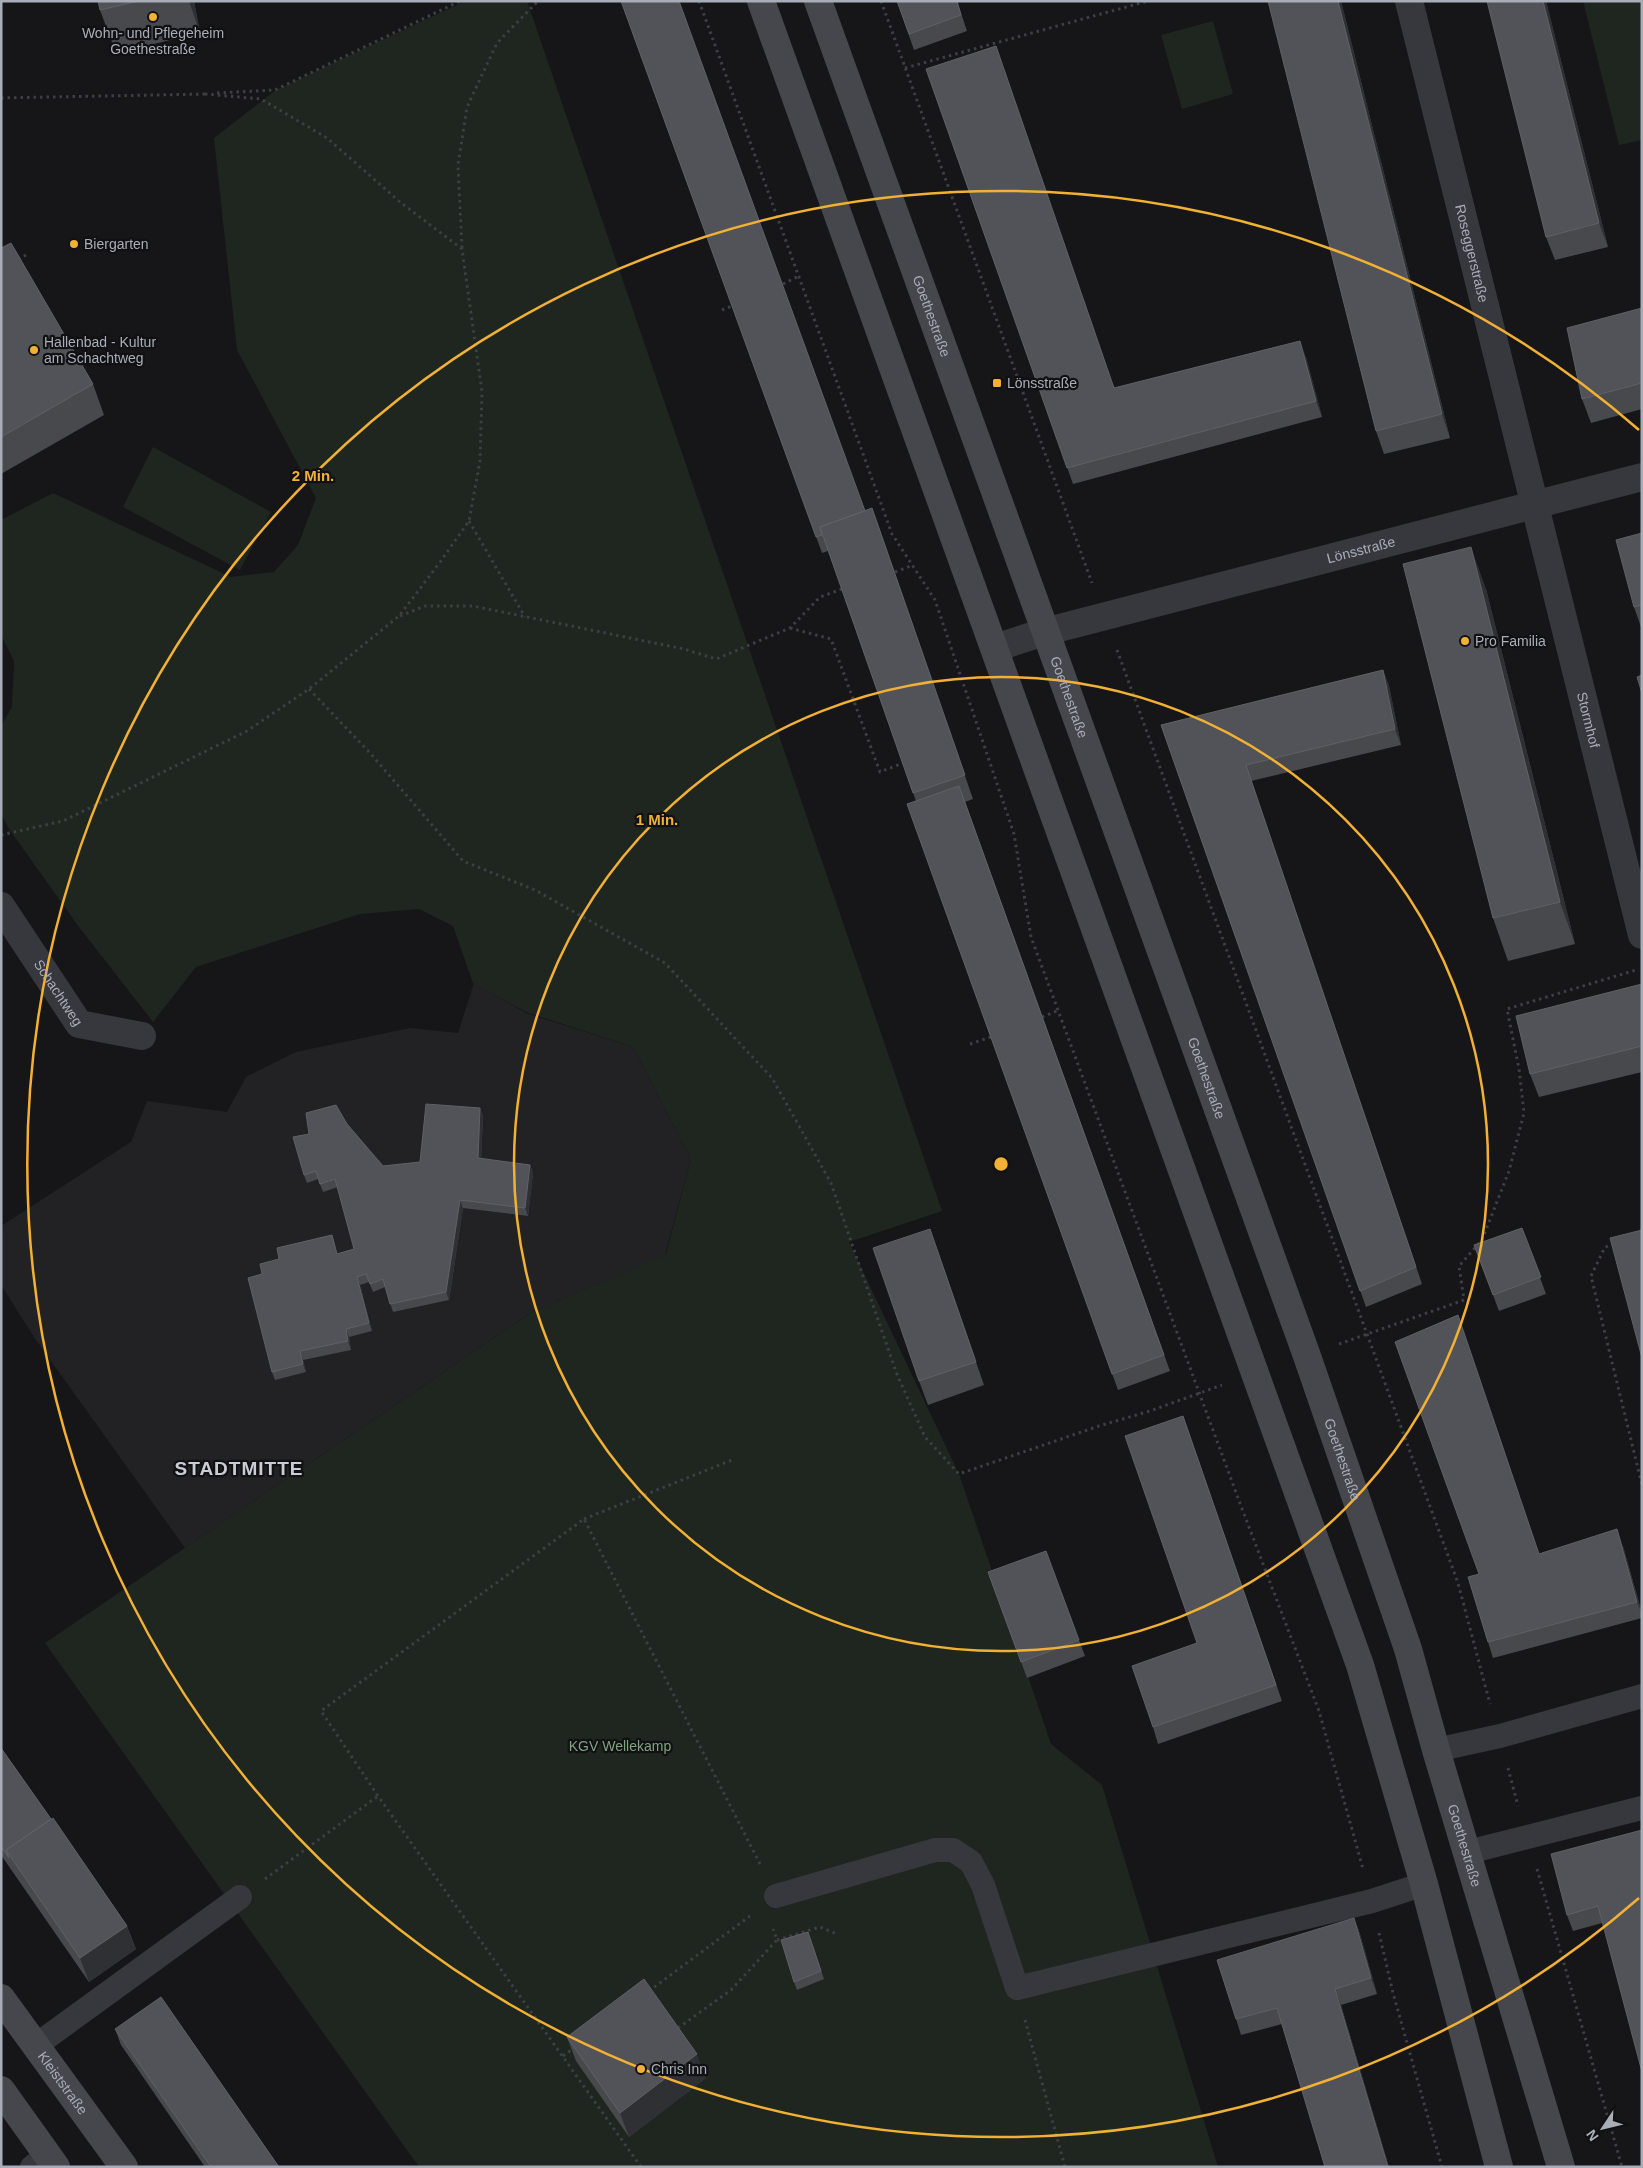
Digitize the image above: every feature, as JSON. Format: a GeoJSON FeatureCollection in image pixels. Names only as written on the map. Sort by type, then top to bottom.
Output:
{"type":"FeatureCollection","features":[{"type":"Feature","properties":{"kind":"street"},"geometry":{"type":"LineString","coordinates":[[761,1],[1360,1665],[1424,1884],[1499,2167]]}},
{"type":"Feature","properties":{"kind":"street","name":"Goethestraße"},"geometry":{"type":"LineString","coordinates":[[818,1],[1044,632],[1307,1356],[1408,1649],[1436,1750],[1561,2167]]}},
{"type":"Feature","properties":{"kind":"street","name":"Roseggerstraße"},"geometry":{"type":"LineString","coordinates":[[1409,1],[1534,504]]}},
{"type":"Feature","properties":{"kind":"street","name":"Lönsstraße"},"geometry":{"type":"LineString","coordinates":[[995,648],[1044,632],[1104,616],[1642,477]]}},
{"type":"Feature","properties":{"kind":"street","name":"Stormhof"},"geometry":{"type":"LineString","coordinates":[[1534,504],[1642,936]]}},
{"type":"Feature","properties":{"kind":"street","name":"Schachtweg"},"geometry":{"type":"LineString","coordinates":[[1,906],[79,1024],[142,1036]]}},
{"type":"Feature","properties":{"kind":"street","name":"Kleiststraße"},"geometry":{"type":"LineString","coordinates":[[1,1998],[124,2167]]}},
{"type":"Feature","properties":{"kind":"street"},"geometry":{"type":"LineString","coordinates":[[1,2090],[45,2163]]}},
{"type":"Feature","properties":{"kind":"lane"},"geometry":{"type":"LineString","coordinates":[[1436,1750],[1500,1736],[1642,1696]]}},
{"type":"Feature","properties":{"kind":"lane"},"geometry":{"type":"LineString","coordinates":[[1468,1852],[1642,1808]]}},
{"type":"Feature","properties":{"kind":"lane"},"geometry":{"type":"LineString","coordinates":[[771,1900],[935,1850],[953,1850],[971,1862],[982,1885],[1017,1988],[1372,1901],[1424,1884]]}},
{"type":"Feature","properties":{"kind":"lane"},"geometry":{"type":"LineString","coordinates":[[35,2046],[240,1897]]}},
{"type":"Feature","properties":{"kind":"path"},"geometry":{"type":"LineString","coordinates":[[1,98],[205,94],[275,90],[460,1]]}},
{"type":"Feature","properties":{"kind":"path"},"geometry":{"type":"LineString","coordinates":[[1,835],[63,821],[247,731],[309,689],[399,616],[469,521],[480,461],[482,392],[462,249],[458,165],[467,107],[497,43],[538,1]]}},
{"type":"Feature","properties":{"kind":"path"},"geometry":{"type":"LineString","coordinates":[[699,1],[892,534],[935,600],[1014,834],[1032,937],[1199,1393],[1319,1711],[1372,1901],[1394,1993],[1442,2167]]}},
{"type":"Feature","properties":{"kind":"path"},"geometry":{"type":"LineString","coordinates":[[881,1],[1458,1583],[1528,1838],[1622,2167]]}},
{"type":"Feature","properties":{"kind":"path"},"geometry":{"type":"LineString","coordinates":[[906,68],[1148,1]]}},
{"type":"Feature","properties":{"kind":"path"},"geometry":{"type":"LineString","coordinates":[[205,94],[261,100],[327,138],[400,202],[462,249]]}},
{"type":"Feature","properties":{"kind":"path"},"geometry":{"type":"LineString","coordinates":[[10,264],[26,255]]}},
{"type":"Feature","properties":{"kind":"path"},"geometry":{"type":"LineString","coordinates":[[783,284],[799,276]]}},
{"type":"Feature","properties":{"kind":"path"},"geometry":{"type":"LineString","coordinates":[[722,310],[732,306]]}},
{"type":"Feature","properties":{"kind":"path"},"geometry":{"type":"LineString","coordinates":[[469,521],[525,617]]}},
{"type":"Feature","properties":{"kind":"path"},"geometry":{"type":"LineString","coordinates":[[895,572],[913,565]]}},
{"type":"Feature","properties":{"kind":"path"},"geometry":{"type":"LineString","coordinates":[[399,616],[425,606],[472,606],[684,649],[716,659],[790,628],[820,597],[842,589]]}},
{"type":"Feature","properties":{"kind":"path"},"geometry":{"type":"LineString","coordinates":[[790,628],[831,640],[880,772],[903,763]]}},
{"type":"Feature","properties":{"kind":"path"},"geometry":{"type":"LineString","coordinates":[[309,689],[370,754],[463,861],[535,890],[665,963],[772,1078],[831,1183],[896,1372],[926,1437],[959,1474],[1150,1411],[1256,1373]]}},
{"type":"Feature","properties":{"kind":"path"},"geometry":{"type":"LineString","coordinates":[[1307,1356],[1464,1300],[1459,1266],[1482,1240],[1508,1171],[1524,1114],[1519,1069],[1506,1009],[1642,968]]}},
{"type":"Feature","properties":{"kind":"path"},"geometry":{"type":"LineString","coordinates":[[1042,1017],[1058,1010]]}},
{"type":"Feature","properties":{"kind":"path"},"geometry":{"type":"LineString","coordinates":[[970,1044],[991,1037]]}},
{"type":"Feature","properties":{"kind":"path"},"geometry":{"type":"LineString","coordinates":[[1623,1242],[1604,1247],[1591,1276],[1642,1484]]}},
{"type":"Feature","properties":{"kind":"path"},"geometry":{"type":"LineString","coordinates":[[641,2167],[378,1796],[321,1711],[584,1519],[732,1460]]}},
{"type":"Feature","properties":{"kind":"path"},"geometry":{"type":"LineString","coordinates":[[584,1519],[771,1900],[777,1940]]}},
{"type":"Feature","properties":{"kind":"path"},"geometry":{"type":"LineString","coordinates":[[240,1897],[378,1796]]}},
{"type":"Feature","properties":{"kind":"path"},"geometry":{"type":"LineString","coordinates":[[642,1997],[771,1900]]}},
{"type":"Feature","properties":{"kind":"path"},"geometry":{"type":"LineString","coordinates":[[672,2021],[678,2029],[731,1990],[777,1940],[820,1927],[837,1934]]}},
{"type":"Feature","properties":{"kind":"path"},"geometry":{"type":"LineString","coordinates":[[1017,1988],[1065,2167]]}},
{"type":"Feature","properties":{"kind":"path"},"geometry":{"type":"LineString","coordinates":[[650,1991],[656,1998]]}},
{"type":"Feature","properties":{"kind":"path"},"geometry":{"type":"LineString","coordinates":[[563,2056],[578,2044]]}},
{"type":"Feature","properties":{"kind":"shaded area"},"geometry":{"type":"Polygon","coordinates":[[[474,983],[526,1013],[633,1047],[691,1159],[665,1255],[532,1312],[185,1548],[36,1340],[1,1285],[1,1226],[131,1142],[147,1101],[227,1112],[246,1077],[296,1052],[410,1028],[458,1033],[474,983]]]}},
{"type":"Feature","properties":{"kind":"green space","name":"KGV Wellekamp"},"geometry":{"type":"Polygon","coordinates":[[[465,1],[527,1],[942,1211],[849,1242],[959,1474],[1051,1744],[1102,1785],[1218,2167],[419,2167],[45,1643],[532,1312],[666,1254],[691,1159],[633,1047],[526,1012],[473,983],[453,926],[419,909],[360,914],[196,967],[153,1022],[79,927],[9,829],[1,813],[1,726],[12,707],[14,661],[1,635],[1,520],[53,493],[231,577],[274,572],[298,545],[316,498],[237,350],[214,138],[276,90],[465,1]]]}},
{"type":"Feature","properties":{"kind":"green space"},"geometry":{"type":"Polygon","coordinates":[[[1583,1],[1642,1],[1642,140],[1619,145],[1583,1]]]}},
{"type":"Feature","properties":{"kind":"green space"},"geometry":{"type":"Polygon","coordinates":[[[1213,21],[1233,94],[1182,109],[1161,35],[1213,21]]]}},
{"type":"Feature","properties":{"kind":"green space"},"geometry":{"type":"Polygon","coordinates":[[[153,447],[271,512],[240,570],[123,507],[153,447]]]}},
{"type":"Feature","properties":{"kind":"building"},"geometry":{"type":"Polygon","coordinates":[[[98,1],[139,1],[100,10],[98,1]]]}},
{"type":"Feature","properties":{"kind":"building"},"geometry":{"type":"Polygon","coordinates":[[[621,1],[679,1],[865,511],[820,527],[822,535],[816,537],[621,1]]]}},
{"type":"Feature","properties":{"kind":"building"},"geometry":{"type":"Polygon","coordinates":[[[897,1],[957,1],[961,15],[909,34],[897,1]]]}},
{"type":"Feature","properties":{"kind":"building"},"geometry":{"type":"Polygon","coordinates":[[[1268,1],[1338,1],[1442,414],[1376,431],[1268,1]]]}},
{"type":"Feature","properties":{"kind":"building"},"geometry":{"type":"Polygon","coordinates":[[[1487,1],[1543,1],[1599,223],[1546,237],[1487,1]]]}},
{"type":"Feature","properties":{"kind":"building"},"geometry":{"type":"Polygon","coordinates":[[[996,46],[1114,388],[1300,341],[1316,401],[1067,468],[926,69],[996,46]]]}},
{"type":"Feature","properties":{"kind":"building","name":"Hallenbad - Kultur am Schachtweg"},"geometry":{"type":"Polygon","coordinates":[[[11,243],[93,384],[1,437],[1,248],[11,243]]]}},
{"type":"Feature","properties":{"kind":"building"},"geometry":{"type":"Polygon","coordinates":[[[1642,308],[1642,383],[1582,399],[1567,328],[1642,308]]]}},
{"type":"Feature","properties":{"kind":"building"},"geometry":{"type":"Polygon","coordinates":[[[872,508],[965,775],[913,793],[820,527],[872,508]]]}},
{"type":"Feature","properties":{"kind":"building"},"geometry":{"type":"Polygon","coordinates":[[[1642,533],[1642,605],[1634,607],[1616,540],[1642,533]]]}},
{"type":"Feature","properties":{"kind":"building"},"geometry":{"type":"Polygon","coordinates":[[[1471,547],[1560,902],[1493,918],[1403,564],[1471,547]]]}},
{"type":"Feature","properties":{"kind":"building"},"geometry":{"type":"Polygon","coordinates":[[[1383,670],[1395,729],[1246,765],[1416,1267],[1360,1291],[1161,725],[1383,670]]]}},
{"type":"Feature","properties":{"kind":"building"},"geometry":{"type":"Polygon","coordinates":[[[1642,675],[1642,693],[1637,677],[1642,675]]]}},
{"type":"Feature","properties":{"kind":"building"},"geometry":{"type":"Polygon","coordinates":[[[959,786],[1164,1355],[1112,1374],[907,804],[959,786]]]}},
{"type":"Feature","properties":{"kind":"building"},"geometry":{"type":"Polygon","coordinates":[[[1642,984],[1642,1046],[1530,1074],[1516,1016],[1642,984]]]}},
{"type":"Feature","properties":{"kind":"building"},"geometry":{"type":"Polygon","coordinates":[[[426,1104],[480,1108],[478,1158],[530,1165],[525,1208],[460,1200],[446,1292],[390,1304],[383,1279],[370,1284],[366,1274],[357,1277],[369,1323],[346,1329],[348,1341],[300,1351],[303,1364],[272,1372],[248,1278],[262,1274],[260,1264],[279,1259],[277,1248],[332,1235],[337,1254],[354,1249],[335,1179],[320,1184],[316,1171],[304,1175],[293,1137],[309,1134],[306,1113],[336,1105],[347,1124],[383,1166],[420,1162],[426,1104]]]}},
{"type":"Feature","properties":{"kind":"building"},"geometry":{"type":"Polygon","coordinates":[[[1522,1228],[1541,1277],[1493,1295],[1474,1245],[1522,1228]]]}},
{"type":"Feature","properties":{"kind":"building"},"geometry":{"type":"Polygon","coordinates":[[[930,1229],[976,1362],[919,1381],[873,1248],[930,1229]]]}},
{"type":"Feature","properties":{"kind":"building"},"geometry":{"type":"Polygon","coordinates":[[[1642,1230],[1642,1358],[1610,1238],[1642,1230]]]}},
{"type":"Feature","properties":{"kind":"building"},"geometry":{"type":"Polygon","coordinates":[[[1458,1315],[1539,1554],[1617,1529],[1637,1602],[1488,1642],[1468,1577],[1479,1574],[1395,1342],[1458,1315]]]}},
{"type":"Feature","properties":{"kind":"building"},"geometry":{"type":"Polygon","coordinates":[[[1183,1416],[1276,1685],[1153,1727],[1132,1666],[1197,1643],[1125,1436],[1183,1416]]]}},
{"type":"Feature","properties":{"kind":"building"},"geometry":{"type":"Polygon","coordinates":[[[1046,1551],[1079,1640],[1021,1662],[988,1572],[1046,1551]]]}},
{"type":"Feature","properties":{"kind":"building"},"geometry":{"type":"Polygon","coordinates":[[[1,1748],[51,1819],[6,1850],[9,1858],[1,1847],[1,1748]]]}},
{"type":"Feature","properties":{"kind":"building"},"geometry":{"type":"Polygon","coordinates":[[[53,1818],[127,1926],[80,1958],[6,1850],[53,1818]]]}},
{"type":"Feature","properties":{"kind":"building"},"geometry":{"type":"Polygon","coordinates":[[[1642,1830],[1642,2072],[1598,1906],[1567,1915],[1551,1854],[1642,1830]]]}},
{"type":"Feature","properties":{"kind":"building"},"geometry":{"type":"Polygon","coordinates":[[[1354,1918],[1371,1978],[1335,1989],[1388,2167],[1325,2167],[1277,2008],[1236,2019],[1217,1960],[1354,1918]]]}},
{"type":"Feature","properties":{"kind":"building"},"geometry":{"type":"Polygon","coordinates":[[[808,1932],[821,1971],[794,1982],[781,1940],[808,1932]]]}},
{"type":"Feature","properties":{"kind":"building","name":"Chris Inn"},"geometry":{"type":"Polygon","coordinates":[[[644,1979],[697,2054],[620,2113],[567,2037],[644,1979]]]}},
{"type":"Feature","properties":{"kind":"building"},"geometry":{"type":"Polygon","coordinates":[[[161,1997],[279,2167],[211,2167],[115,2029],[161,1997]]]}},
{"type":"Feature","properties":{"kind":"place","name":"Wohn- und Pflegeheim Goethestraße"},"geometry":{"type":"Point","coordinates":[153,17]}},
{"type":"Feature","properties":{"kind":"place","name":"Biergarten"},"geometry":{"type":"Point","coordinates":[74,244]}},
{"type":"Feature","properties":{"kind":"place","name":"Hallenbad - Kultur am Schachtweg"},"geometry":{"type":"Point","coordinates":[34,350]}},
{"type":"Feature","properties":{"kind":"place","name":"Lönsstraße"},"geometry":{"type":"Point","coordinates":[997,383]}},
{"type":"Feature","properties":{"kind":"place","name":"Pro Familia"},"geometry":{"type":"Point","coordinates":[1465,641]}},
{"type":"Feature","properties":{"kind":"place","name":"Chris Inn"},"geometry":{"type":"Point","coordinates":[641,2069]}},
{"type":"Feature","properties":{"kind":"district","name":"STADTMITTE"},"geometry":{"type":"Point","coordinates":[239,1468]}}]}
